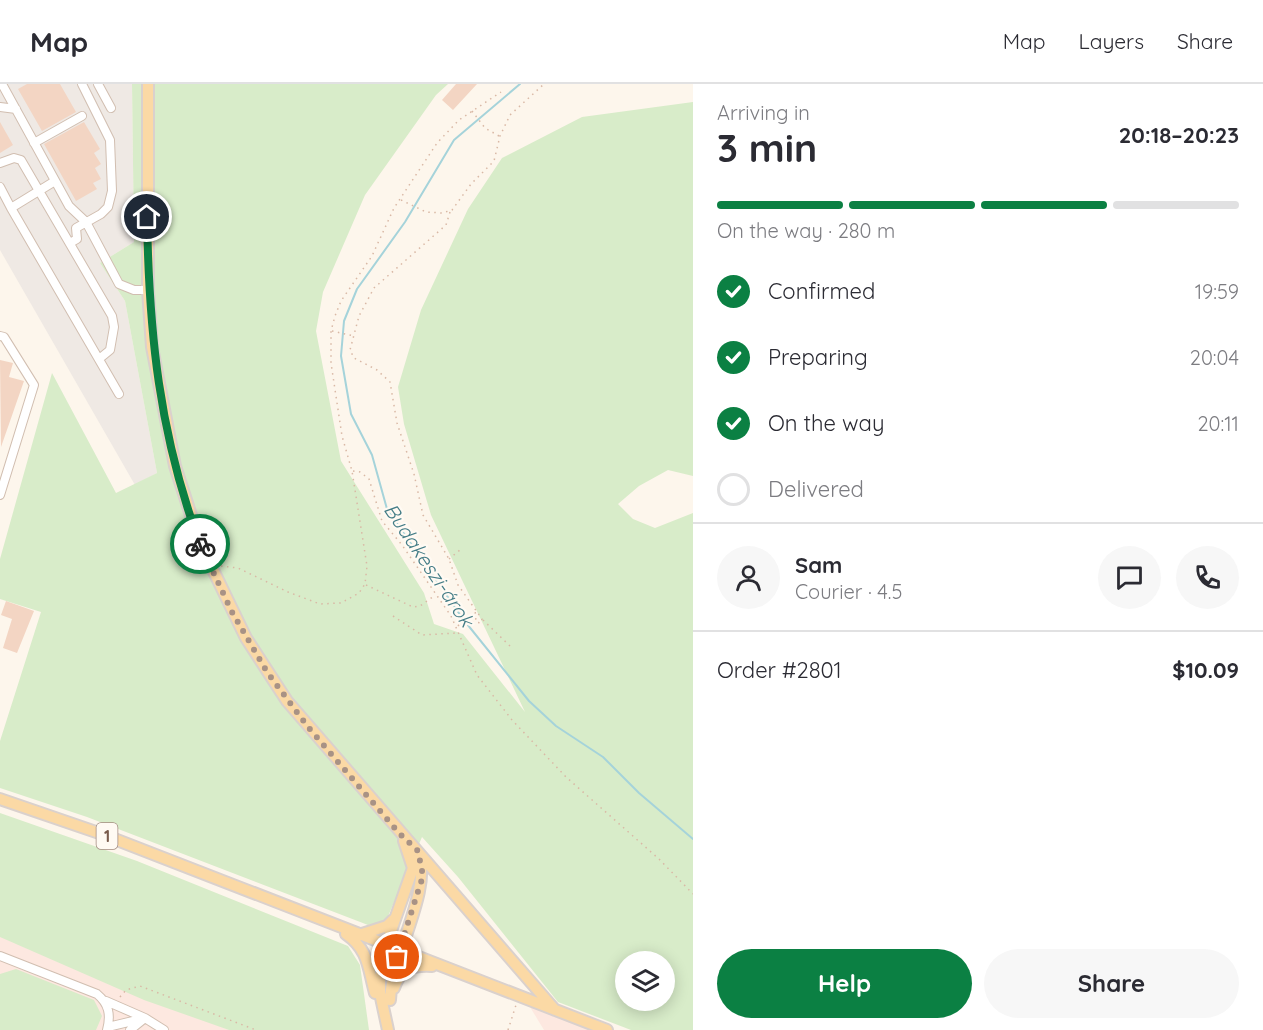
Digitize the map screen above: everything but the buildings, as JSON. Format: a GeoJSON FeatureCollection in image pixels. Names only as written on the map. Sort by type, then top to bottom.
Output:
{"type":"FeatureCollection","features":[{"type":"Feature","properties":{"kind":"main road"},"geometry":{"type":"LineString","coordinates":[[148,84],[148,290],[152,347],[166,430],[182,492],[211,568],[246,638],[308,727],[555,1010]]}},
{"type":"Feature","properties":{"kind":"main road","name":"1"},"geometry":{"type":"LineString","coordinates":[[0,799],[99,833],[604,1030]]}},
{"type":"Feature","properties":{"kind":"main road"},"geometry":{"type":"LineString","coordinates":[[388,1030],[380,986],[386,945],[413,868],[410,853],[399,833]]}},
{"type":"Feature","properties":{"kind":"main road"},"geometry":{"type":"LineString","coordinates":[[388,1030],[392,978],[423,876],[418,851]]}},
{"type":"Feature","properties":{"kind":"main road"},"geometry":{"type":"LineString","coordinates":[[359,935],[387,926],[396,917]]}},
{"type":"Feature","properties":{"kind":"main road"},"geometry":{"type":"LineString","coordinates":[[333,926],[354,939],[369,960],[374,988],[388,1030]]}},
{"type":"Feature","properties":{"kind":"main road"},"geometry":{"type":"LineString","coordinates":[[390,1000],[398,977],[407,969],[438,966]]}},
{"type":"Feature","properties":{"kind":"main road"},"geometry":{"type":"LineString","coordinates":[[513,993],[520,985],[524,973]]}},
{"type":"Feature","properties":{"kind":"street"},"geometry":{"type":"LineString","coordinates":[[2,84],[69,206],[86,222],[119,284],[134,290],[148,290]]}},
{"type":"Feature","properties":{"kind":"street"},"geometry":{"type":"LineString","coordinates":[[70,243],[77,239],[76,228],[108,207],[112,191],[112,150],[107,134],[82,84]]}},
{"type":"Feature","properties":{"kind":"street"},"geometry":{"type":"LineString","coordinates":[[98,84],[111,108]]}},
{"type":"Feature","properties":{"kind":"street"},"geometry":{"type":"LineString","coordinates":[[0,107],[16,109]]}},
{"type":"Feature","properties":{"kind":"street"},"geometry":{"type":"LineString","coordinates":[[34,143],[82,116]]}},
{"type":"Feature","properties":{"kind":"street"},"geometry":{"type":"LineString","coordinates":[[0,163],[14,158],[21,160],[112,316],[114,327],[110,350],[99,359]]}},
{"type":"Feature","properties":{"kind":"street"},"geometry":{"type":"LineString","coordinates":[[11,208],[55,181]]}},
{"type":"Feature","properties":{"kind":"street"},"geometry":{"type":"LineString","coordinates":[[0,187],[119,394]]}},
{"type":"Feature","properties":{"kind":"street"},"geometry":{"type":"LineString","coordinates":[[0,336],[4,337],[34,385],[0,495]]}},
{"type":"Feature","properties":{"kind":"street"},"geometry":{"type":"LineString","coordinates":[[0,956],[97,994],[106,1001],[145,1018],[164,1030]]}},
{"type":"Feature","properties":{"kind":"street"},"geometry":{"type":"LineString","coordinates":[[0,963],[9,960]]}},
{"type":"Feature","properties":{"kind":"street"},"geometry":{"type":"LineString","coordinates":[[106,1001],[109,1014],[107,1029],[145,1018]]}},
{"type":"Feature","properties":{"kind":"street"},"geometry":{"type":"LineString","coordinates":[[130,1030],[145,1018]]}},
{"type":"Feature","properties":{"kind":"path"},"geometry":{"type":"LineString","coordinates":[[511,647],[482,619],[458,585],[449,559],[423,515],[414,474],[399,430],[390,382],[377,370],[352,356],[350,350],[359,316],[374,288],[446,225],[450,212],[494,161],[500,136],[510,115],[544,84]]}},
{"type":"Feature","properties":{"kind":"path"},"geometry":{"type":"LineString","coordinates":[[211,568],[238,568],[288,592],[320,603],[341,603],[359,593],[365,584],[367,566],[352,471],[342,436],[331,363],[331,331],[341,300],[372,256],[399,200],[446,132],[501,92]]}},
{"type":"Feature","properties":{"kind":"path"},"geometry":{"type":"LineString","coordinates":[[472,111],[489,132],[500,136]]}},
{"type":"Feature","properties":{"kind":"path"},"geometry":{"type":"LineString","coordinates":[[399,200],[420,210],[450,212]]}},
{"type":"Feature","properties":{"kind":"path"},"geometry":{"type":"LineString","coordinates":[[331,331],[354,336]]}},
{"type":"Feature","properties":{"kind":"path"},"geometry":{"type":"LineString","coordinates":[[352,471],[360,472],[369,479],[382,521],[402,545],[456,627],[477,675],[516,725],[566,777],[659,859],[693,894]]}},
{"type":"Feature","properties":{"kind":"path"},"geometry":{"type":"LineString","coordinates":[[449,559],[460,550]]}},
{"type":"Feature","properties":{"kind":"path"},"geometry":{"type":"LineString","coordinates":[[365,584],[413,607],[420,606],[435,596]]}},
{"type":"Feature","properties":{"kind":"path"},"geometry":{"type":"LineString","coordinates":[[475,609],[479,624],[482,619]]}},
{"type":"Feature","properties":{"kind":"path"},"geometry":{"type":"LineString","coordinates":[[393,616],[422,635],[457,633]]}},
{"type":"Feature","properties":{"kind":"path"},"geometry":{"type":"LineString","coordinates":[[456,627],[465,617],[470,625],[476,619]]}},
{"type":"Feature","properties":{"kind":"path"},"geometry":{"type":"LineString","coordinates":[[115,1005],[126,990],[140,986],[256,1030]]}},
{"type":"Feature","properties":{"kind":"path"},"geometry":{"type":"LineString","coordinates":[[508,1030],[517,1001],[513,993]]}},
{"type":"Feature","properties":{"kind":"shaded area"},"geometry":{"type":"Polygon","coordinates":[[[0,84],[132,84],[134,242],[100,263],[125,301],[157,473],[135,485],[0,250],[0,84]]]}},
{"type":"Feature","properties":{"kind":"shaded area"},"geometry":{"type":"Polygon","coordinates":[[[0,931],[229,1030],[0,1030],[0,931]]]}},
{"type":"Feature","properties":{"kind":"shaded area"},"geometry":{"type":"Polygon","coordinates":[[[530,1007],[566,1020],[591,1030],[544,1030],[530,1007]]]}},
{"type":"Feature","properties":{"kind":"green space"},"geometry":{"type":"Polygon","coordinates":[[[132,84],[448,84],[436,95],[365,195],[323,292],[316,331],[341,461],[424,593],[434,624],[463,634],[525,712],[431,515],[404,424],[398,387],[421,310],[468,209],[502,158],[582,117],[693,102],[693,476],[668,470],[639,486],[618,504],[633,519],[655,528],[693,513],[693,1030],[631,1030],[558,1002],[458,877],[422,837],[386,921],[368,925],[87,817],[0,788],[0,741],[41,612],[0,599],[0,559],[52,373],[116,493],[157,473],[125,301],[100,263],[134,242],[132,84]]]}},
{"type":"Feature","properties":{"kind":"green space"},"geometry":{"type":"Polygon","coordinates":[[[0,813],[137,861],[348,946],[360,965],[369,1030],[229,1030],[144,1000],[0,937],[0,813]]]}},
{"type":"Feature","properties":{"kind":"green space"},"geometry":{"type":"Polygon","coordinates":[[[16,969],[94,1000],[102,1016],[96,1030],[0,1030],[0,974],[16,969]]]}},
{"type":"Feature","properties":{"kind":"waterway","name":"Budakeszi-árok"},"geometry":{"type":"LineString","coordinates":[[520,84],[454,140],[405,222],[357,289],[344,321],[341,356],[351,414],[372,455],[387,509],[463,619],[529,701],[556,726],[603,757],[639,793],[693,839]]}},
{"type":"Feature","properties":{"kind":"way so far"},"geometry":{"type":"LineString","coordinates":[[200,544],[232,612],[267,672],[308,727],[399,833],[418,851],[423,876],[397,957]]}},
{"type":"Feature","properties":{"kind":"route"},"geometry":{"type":"LineString","coordinates":[[147,217],[149,316],[156,377],[178,479],[200,544]]}}]}
